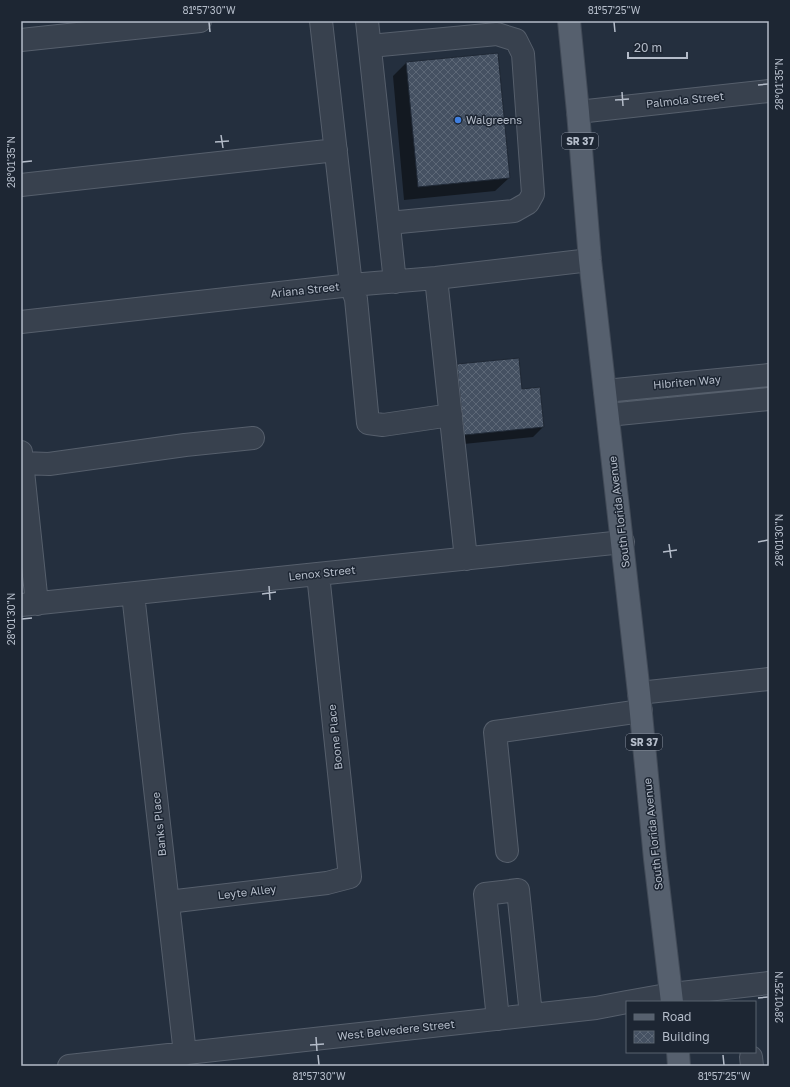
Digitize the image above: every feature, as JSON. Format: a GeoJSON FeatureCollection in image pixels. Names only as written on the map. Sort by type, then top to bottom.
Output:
{"type":"FeatureCollection","features":[{"type":"Feature","properties":{"kind":"main road","name":"South Florida Avenue"},"geometry":{"type":"LineString","coordinates":[[569,21],[590,260],[623,542],[655,859],[672,998]]}},
{"type":"Feature","properties":{"kind":"main road"},"geometry":{"type":"LineString","coordinates":[[678,1053],[679,1066]]}},
{"type":"Feature","properties":{"kind":"street"},"geometry":{"type":"LineString","coordinates":[[21,40],[200,21]]}},
{"type":"Feature","properties":{"kind":"street"},"geometry":{"type":"LineString","coordinates":[[322,21],[351,285],[356,299],[368,424],[383,425],[451,415]]}},
{"type":"Feature","properties":{"kind":"street"},"geometry":{"type":"LineString","coordinates":[[367,21],[395,282]]}},
{"type":"Feature","properties":{"kind":"street"},"geometry":{"type":"LineString","coordinates":[[370,46],[497,34],[516,40],[523,54],[533,194],[528,203],[514,211],[389,224]]}},
{"type":"Feature","properties":{"kind":"street","name":"Palmola Street"},"geometry":{"type":"LineString","coordinates":[[578,112],[769,91]]}},
{"type":"Feature","properties":{"kind":"street"},"geometry":{"type":"LineString","coordinates":[[21,184],[336,150]]}},
{"type":"Feature","properties":{"kind":"street","name":"Ariana Street"},"geometry":{"type":"LineString","coordinates":[[21,322],[351,285],[436,278],[590,260]]}},
{"type":"Feature","properties":{"kind":"street"},"geometry":{"type":"LineString","coordinates":[[436,278],[466,559]]}},
{"type":"Feature","properties":{"kind":"street","name":"Hibriten Way"},"geometry":{"type":"LineString","coordinates":[[605,391],[769,375]]}},
{"type":"Feature","properties":{"kind":"street"},"geometry":{"type":"LineString","coordinates":[[608,415],[769,399]]}},
{"type":"Feature","properties":{"kind":"street"},"geometry":{"type":"LineString","coordinates":[[29,604],[21,459],[49,464],[185,445],[253,438]]}},
{"type":"Feature","properties":{"kind":"street","name":"Lenox Street"},"geometry":{"type":"LineString","coordinates":[[29,604],[623,542]]}},
{"type":"Feature","properties":{"kind":"street","name":"Boone Place"},"geometry":{"type":"LineString","coordinates":[[318,574],[350,876],[327,883]]}},
{"type":"Feature","properties":{"kind":"street","name":"Banks Place"},"geometry":{"type":"LineString","coordinates":[[133,594],[185,1054]]}},
{"type":"Feature","properties":{"kind":"street"},"geometry":{"type":"LineString","coordinates":[[507,851],[495,732],[640,702],[769,679]]}},
{"type":"Feature","properties":{"kind":"street","name":"Leyte Alley"},"geometry":{"type":"LineString","coordinates":[[168,902],[327,883]]}},
{"type":"Feature","properties":{"kind":"street"},"geometry":{"type":"LineString","coordinates":[[498,1019],[485,894],[518,890],[531,1015]]}},
{"type":"Feature","properties":{"kind":"street","name":"West Belvedere Street"},"geometry":{"type":"LineString","coordinates":[[638,1001],[672,998],[769,983]]}},
{"type":"Feature","properties":{"kind":"street","name":"West Belvedere Street"},"geometry":{"type":"LineString","coordinates":[[69,1066],[596,1008],[626,1002]]}},
{"type":"Feature","properties":{"kind":"building","name":"Walgreens"},"geometry":{"type":"Polygon","coordinates":[[[498,53],[510,178],[418,187],[406,62],[498,53]]]}},
{"type":"Feature","properties":{"kind":"building"},"geometry":{"type":"Polygon","coordinates":[[[519,358],[522,389],[540,387],[544,427],[464,435],[457,364],[519,358]]]}},
{"type":"Feature","properties":{"kind":"place","name":"Walgreens"},"geometry":{"type":"Point","coordinates":[458,120]}}]}
